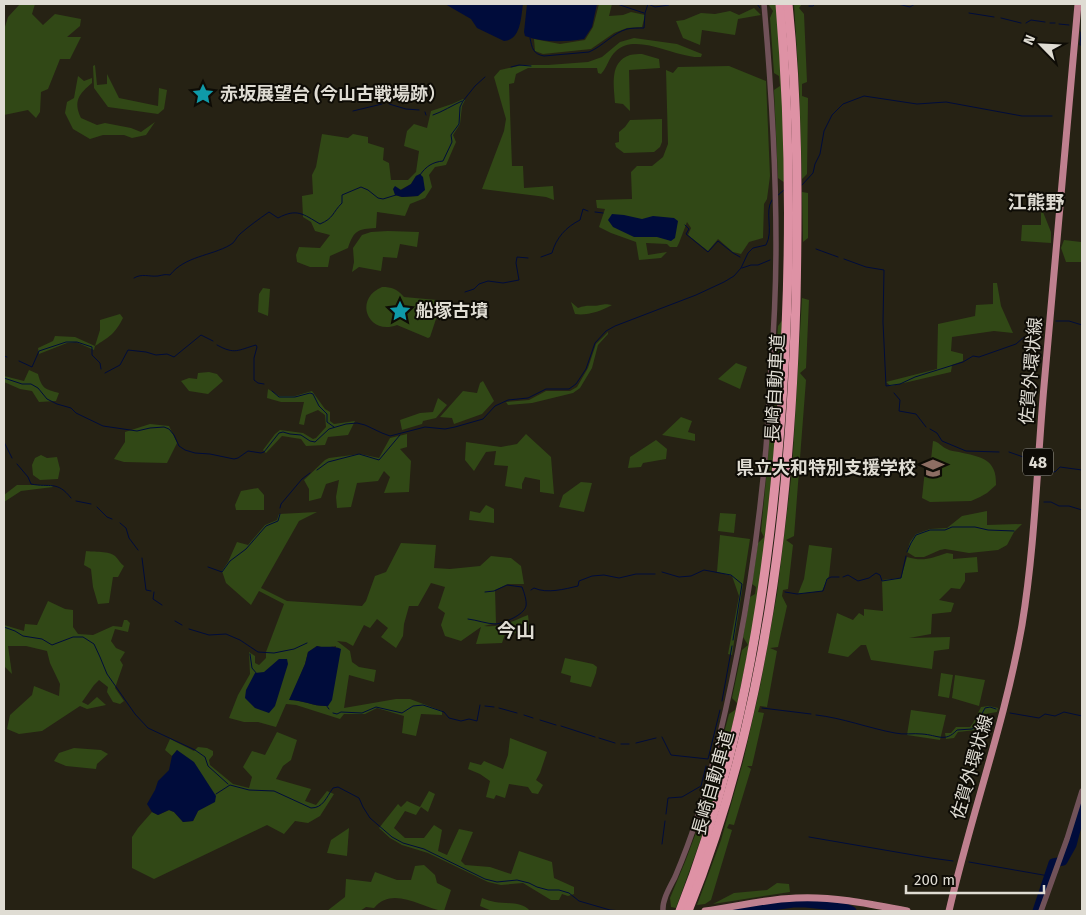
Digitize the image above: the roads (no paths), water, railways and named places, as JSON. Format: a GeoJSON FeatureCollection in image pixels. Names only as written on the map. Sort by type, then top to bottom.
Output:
{"type":"FeatureCollection","features":[{"type":"Feature","properties":{"kind":"highway","name":"長崎自動車道"},"geometry":{"type":"LineString","coordinates":[[685,909],[729,761],[753,644],[765,573],[773,506],[780,433],[789,264],[789,165],[780,4]]}},
{"type":"Feature","properties":{"kind":"highway","name":"長崎自動車道"},"geometry":{"type":"LineString","coordinates":[[685,909],[722,816],[751,709],[764,646],[782,508],[794,350],[796,264],[797,174],[788,4]]}},
{"type":"Feature","properties":{"kind":"main road","name":"佐賀外環状線"},"geometry":{"type":"LineString","coordinates":[[949,911],[958,871],[1001,719],[1017,653],[1022,621],[1036,490],[1078,4]]}},
{"type":"Feature","properties":{"kind":"main road"},"geometry":{"type":"LineString","coordinates":[[705,911],[798,898],[820,898],[907,911]]}},
{"type":"Feature","properties":{"kind":"street"},"geometry":{"type":"LineString","coordinates":[[663,911],[665,898],[696,822],[714,762],[749,591],[766,450],[774,341],[776,245],[770,76],[764,4]]}},
{"type":"Feature","properties":{"kind":"street"},"geometry":{"type":"LineString","coordinates":[[1041,911],[1082,791]]}},
{"type":"Feature","properties":{"kind":"waterway"},"geometry":{"type":"LineString","coordinates":[[617,4],[644,13]]}},
{"type":"Feature","properties":{"kind":"waterway"},"geometry":{"type":"LineString","coordinates":[[530,38],[531,45],[537,54],[544,56],[589,52],[622,31],[644,28],[648,4],[655,7],[670,4]]}},
{"type":"Feature","properties":{"kind":"waterway"},"geometry":{"type":"LineString","coordinates":[[757,4],[760,8]]}},
{"type":"Feature","properties":{"kind":"waterway"},"geometry":{"type":"LineString","coordinates":[[809,6],[815,4]]}},
{"type":"Feature","properties":{"kind":"waterway"},"geometry":{"type":"LineString","coordinates":[[898,4],[910,7],[915,4]]}},
{"type":"Feature","properties":{"kind":"waterway"},"geometry":{"type":"LineString","coordinates":[[969,13],[994,17]]}},
{"type":"Feature","properties":{"kind":"waterway"},"geometry":{"type":"LineString","coordinates":[[1001,18],[1021,23]]}},
{"type":"Feature","properties":{"kind":"waterway"},"geometry":{"type":"LineString","coordinates":[[1026,23],[1031,20],[1045,22]]}},
{"type":"Feature","properties":{"kind":"waterway"},"geometry":{"type":"LineString","coordinates":[[1050,23],[1055,23]]}},
{"type":"Feature","properties":{"kind":"waterway"},"geometry":{"type":"LineString","coordinates":[[1059,24],[1069,25]]}},
{"type":"Feature","properties":{"kind":"waterway"},"geometry":{"type":"LineString","coordinates":[[1081,32],[1080,45],[1082,45]]}},
{"type":"Feature","properties":{"kind":"waterway"},"geometry":{"type":"LineString","coordinates":[[511,67],[519,65],[531,66]]}},
{"type":"Feature","properties":{"kind":"waterway"},"geometry":{"type":"LineString","coordinates":[[420,175],[430,165],[443,161],[452,142],[451,135],[459,124],[460,107],[475,86],[485,77]]}},
{"type":"Feature","properties":{"kind":"waterway"},"geometry":{"type":"LineString","coordinates":[[802,185],[813,173],[820,154],[824,131],[832,115],[843,104],[864,96],[917,104],[946,102],[1022,116],[1052,116]]}},
{"type":"Feature","properties":{"kind":"waterway"},"geometry":{"type":"LineString","coordinates":[[433,115],[462,101]]}},
{"type":"Feature","properties":{"kind":"waterway"},"geometry":{"type":"LineString","coordinates":[[353,111],[382,104]]}},
{"type":"Feature","properties":{"kind":"waterway"},"geometry":{"type":"LineString","coordinates":[[389,104],[406,109],[419,110]]}},
{"type":"Feature","properties":{"kind":"waterway"},"geometry":{"type":"LineString","coordinates":[[134,278],[143,275],[170,275],[183,264],[232,244],[243,231],[269,212],[278,218],[290,213],[300,213],[320,224],[325,222],[342,203],[342,195],[361,187],[378,198],[383,199],[396,195]]}},
{"type":"Feature","properties":{"kind":"waterway"},"geometry":{"type":"LineString","coordinates":[[777,196],[784,190]]}},
{"type":"Feature","properties":{"kind":"waterway"},"geometry":{"type":"LineString","coordinates":[[4,378],[22,384],[31,384],[38,388],[47,399],[71,408],[76,413],[103,426],[137,431],[164,427],[169,429],[179,446],[185,450],[234,459],[248,451],[264,452],[279,433],[283,432],[301,435],[315,442],[329,429],[346,424],[357,423],[365,425],[390,436],[425,427],[445,429],[455,427],[483,419],[495,406],[508,400],[528,398],[546,389],[569,389],[576,384],[586,369],[595,343],[606,331],[696,295],[734,276],[753,248],[766,245],[769,234],[769,210],[772,200]]}},
{"type":"Feature","properties":{"kind":"waterway"},"geometry":{"type":"LineString","coordinates":[[541,257],[552,253],[556,242],[562,234],[580,220],[583,209],[588,211]]}},
{"type":"Feature","properties":{"kind":"waterway"},"geometry":{"type":"LineString","coordinates":[[595,212],[603,213]]}},
{"type":"Feature","properties":{"kind":"waterway"},"geometry":{"type":"LineString","coordinates":[[685,225],[689,229],[686,234],[708,252],[718,241],[740,257]]}},
{"type":"Feature","properties":{"kind":"waterway"},"geometry":{"type":"LineString","coordinates":[[816,249],[838,257]]}},
{"type":"Feature","properties":{"kind":"waterway"},"geometry":{"type":"LineString","coordinates":[[465,292],[488,281],[503,283],[519,280],[516,263],[517,257],[528,258]]}},
{"type":"Feature","properties":{"kind":"waterway"},"geometry":{"type":"LineString","coordinates":[[844,259],[866,267],[884,270],[883,322],[886,386],[900,384],[915,377],[963,362],[973,356],[979,357],[1016,344],[1024,337],[1042,332]]}},
{"type":"Feature","properties":{"kind":"waterway"},"geometry":{"type":"LineString","coordinates":[[742,268],[758,265],[770,260]]}},
{"type":"Feature","properties":{"kind":"waterway"},"geometry":{"type":"LineString","coordinates":[[1056,321],[1069,321],[1082,325]]}},
{"type":"Feature","properties":{"kind":"waterway"},"geometry":{"type":"LineString","coordinates":[[105,373],[120,365],[128,350],[156,355],[167,354],[174,357],[201,335],[213,341]]}},
{"type":"Feature","properties":{"kind":"waterway"},"geometry":{"type":"LineString","coordinates":[[19,361],[32,367],[39,351],[66,342],[77,342],[92,347],[92,355],[100,363],[101,369]]}},
{"type":"Feature","properties":{"kind":"waterway"},"geometry":{"type":"LineString","coordinates":[[217,345],[233,351],[256,345],[254,380],[264,384]]}},
{"type":"Feature","properties":{"kind":"waterway"},"geometry":{"type":"LineString","coordinates":[[272,391],[279,397],[313,394],[319,406],[327,414],[327,422],[334,427]]}},
{"type":"Feature","properties":{"kind":"waterway"},"geometry":{"type":"LineString","coordinates":[[894,393],[900,400],[899,411],[916,414],[926,427]]}},
{"type":"Feature","properties":{"kind":"waterway"},"geometry":{"type":"LineString","coordinates":[[930,429],[937,433],[942,441],[966,451],[999,452]]}},
{"type":"Feature","properties":{"kind":"waterway"},"geometry":{"type":"LineString","coordinates":[[317,470],[328,462],[359,454],[379,460],[400,435]]}},
{"type":"Feature","properties":{"kind":"waterway"},"geometry":{"type":"LineString","coordinates":[[4,442],[12,458]]}},
{"type":"Feature","properties":{"kind":"waterway"},"geometry":{"type":"LineString","coordinates":[[1009,452],[1033,462]]}},
{"type":"Feature","properties":{"kind":"waterway"},"geometry":{"type":"LineString","coordinates":[[17,464],[28,477],[31,484],[57,487],[66,492],[71,498]]}},
{"type":"Feature","properties":{"kind":"waterway"},"geometry":{"type":"LineString","coordinates":[[1043,470],[1055,472],[1060,467],[1082,470]]}},
{"type":"Feature","properties":{"kind":"waterway"},"geometry":{"type":"LineString","coordinates":[[280,508],[281,504],[302,479],[310,473]]}},
{"type":"Feature","properties":{"kind":"waterway"},"geometry":{"type":"LineString","coordinates":[[76,501],[91,504]]}},
{"type":"Feature","properties":{"kind":"waterway"},"geometry":{"type":"LineString","coordinates":[[1044,502],[1082,510]]}},
{"type":"Feature","properties":{"kind":"waterway"},"geometry":{"type":"LineString","coordinates":[[97,507],[107,517],[112,519]]}},
{"type":"Feature","properties":{"kind":"waterway"},"geometry":{"type":"LineString","coordinates":[[208,567],[222,572],[230,561],[246,549],[266,526],[278,521],[280,514]]}},
{"type":"Feature","properties":{"kind":"waterway"},"geometry":{"type":"LineString","coordinates":[[120,523],[126,528],[129,538],[138,550]]}},
{"type":"Feature","properties":{"kind":"waterway"},"geometry":{"type":"LineString","coordinates":[[907,552],[916,535],[930,530],[945,530],[952,527],[975,527],[988,530],[1014,531]]}},
{"type":"Feature","properties":{"kind":"waterway"},"geometry":{"type":"LineString","coordinates":[[843,577],[848,575],[858,581],[869,578],[876,573],[880,575],[882,581],[901,578],[906,556]]}},
{"type":"Feature","properties":{"kind":"waterway"},"geometry":{"type":"LineString","coordinates":[[142,558],[146,590],[151,591]]}},
{"type":"Feature","properties":{"kind":"waterway"},"geometry":{"type":"LineString","coordinates":[[662,572],[679,577],[691,576],[704,570],[731,575],[742,584],[733,640]]}},
{"type":"Feature","properties":{"kind":"waterway"},"geometry":{"type":"LineString","coordinates":[[531,590],[534,588],[550,591],[562,590],[578,586],[579,581],[592,576],[604,575],[619,578],[636,574],[655,574]]}},
{"type":"Feature","properties":{"kind":"waterway"},"geometry":{"type":"LineString","coordinates":[[785,592],[797,594],[823,591],[827,579],[839,577]]}},
{"type":"Feature","properties":{"kind":"waterway"},"geometry":{"type":"LineString","coordinates":[[468,619],[496,624],[518,615],[526,606],[522,587],[507,585],[494,591],[485,592]]}},
{"type":"Feature","properties":{"kind":"waterway"},"geometry":{"type":"LineString","coordinates":[[154,592],[153,599],[162,605]]}},
{"type":"Feature","properties":{"kind":"waterway"},"geometry":{"type":"LineString","coordinates":[[175,621],[182,625]]}},
{"type":"Feature","properties":{"kind":"waterway"},"geometry":{"type":"LineString","coordinates":[[4,627],[23,636],[42,639],[52,645],[73,637],[83,637],[94,644],[107,674],[135,714],[148,728],[195,750],[205,757],[208,766],[228,784]]}},
{"type":"Feature","properties":{"kind":"waterway"},"geometry":{"type":"LineString","coordinates":[[189,629],[209,635],[226,634],[240,640],[258,652],[274,653],[294,649],[307,643]]}},
{"type":"Feature","properties":{"kind":"waterway"},"geometry":{"type":"LineString","coordinates":[[722,701],[732,646]]}},
{"type":"Feature","properties":{"kind":"waterway"},"geometry":{"type":"LineString","coordinates":[[250,654],[252,668],[257,674]]}},
{"type":"Feature","properties":{"kind":"waterway"},"geometry":{"type":"LineString","coordinates":[[326,705],[329,709]]}},
{"type":"Feature","properties":{"kind":"waterway"},"geometry":{"type":"LineString","coordinates":[[333,713],[362,713],[376,707],[402,713],[413,706],[423,705],[444,712],[449,718],[461,721],[469,719],[477,721],[480,705]]}},
{"type":"Feature","properties":{"kind":"waterway"},"geometry":{"type":"LineString","coordinates":[[485,706],[494,707]]}},
{"type":"Feature","properties":{"kind":"waterway"},"geometry":{"type":"LineString","coordinates":[[499,708],[517,713]]}},
{"type":"Feature","properties":{"kind":"waterway"},"geometry":{"type":"LineString","coordinates":[[762,708],[811,714]]}},
{"type":"Feature","properties":{"kind":"waterway"},"geometry":{"type":"LineString","coordinates":[[816,715],[836,718],[895,733],[945,737],[957,730],[975,727],[985,708],[996,709]]}},
{"type":"Feature","properties":{"kind":"waterway"},"geometry":{"type":"LineString","coordinates":[[662,737],[671,755],[708,759],[720,710]]}},
{"type":"Feature","properties":{"kind":"waterway"},"geometry":{"type":"LineString","coordinates":[[1010,713],[1039,718],[1045,714],[1055,716],[1064,712],[1082,716]]}},
{"type":"Feature","properties":{"kind":"waterway"},"geometry":{"type":"LineString","coordinates":[[524,715],[533,718]]}},
{"type":"Feature","properties":{"kind":"waterway"},"geometry":{"type":"LineString","coordinates":[[540,720],[556,725]]}},
{"type":"Feature","properties":{"kind":"waterway"},"geometry":{"type":"LineString","coordinates":[[561,726],[595,737]]}},
{"type":"Feature","properties":{"kind":"waterway"},"geometry":{"type":"LineString","coordinates":[[599,738],[615,743]]}},
{"type":"Feature","properties":{"kind":"waterway"},"geometry":{"type":"LineString","coordinates":[[636,743],[656,738]]}},
{"type":"Feature","properties":{"kind":"waterway"},"geometry":{"type":"LineString","coordinates":[[621,744],[629,744]]}},
{"type":"Feature","properties":{"kind":"waterway"},"geometry":{"type":"LineString","coordinates":[[666,814],[668,798],[682,797],[701,786],[706,766]]}},
{"type":"Feature","properties":{"kind":"waterway"},"geometry":{"type":"LineString","coordinates":[[216,794],[230,785],[249,790],[274,791],[311,808],[315,808],[326,799],[333,788],[338,787],[359,798],[370,818],[392,837],[403,843],[424,849],[485,879],[497,882],[517,880],[548,890],[559,890],[569,893],[579,901],[610,910],[622,911]]}},
{"type":"Feature","properties":{"kind":"waterway"},"geometry":{"type":"LineString","coordinates":[[1037,911],[1053,863],[1063,861],[1072,845],[1082,807]]}},
{"type":"Feature","properties":{"kind":"waterway"},"geometry":{"type":"LineString","coordinates":[[662,844],[665,821]]}},
{"type":"Feature","properties":{"kind":"waterway"},"geometry":{"type":"LineString","coordinates":[[809,837],[953,861]]}},
{"type":"Feature","properties":{"kind":"waterway"},"geometry":{"type":"LineString","coordinates":[[969,862],[1049,876]]}},
{"type":"Feature","properties":{"kind":"waterway"},"geometry":{"type":"LineString","coordinates":[[736,911],[793,903],[844,907],[852,911]]}},
{"type":"Feature","properties":{"kind":"place","name":"赤坂展望台 (今山古戦場跡）"},"geometry":{"type":"Point","coordinates":[203,94]}},
{"type":"Feature","properties":{"kind":"place","name":"船塚古墳"},"geometry":{"type":"Point","coordinates":[400,311]}},
{"type":"Feature","properties":{"kind":"place","name":"県立大和特別支援学校"},"geometry":{"type":"Point","coordinates":[933,468]}},
{"type":"Feature","properties":{"kind":"district","name":"江熊野"},"geometry":{"type":"Point","coordinates":[1036,202]}},
{"type":"Feature","properties":{"kind":"district","name":"今山"},"geometry":{"type":"Point","coordinates":[516,630]}}]}
